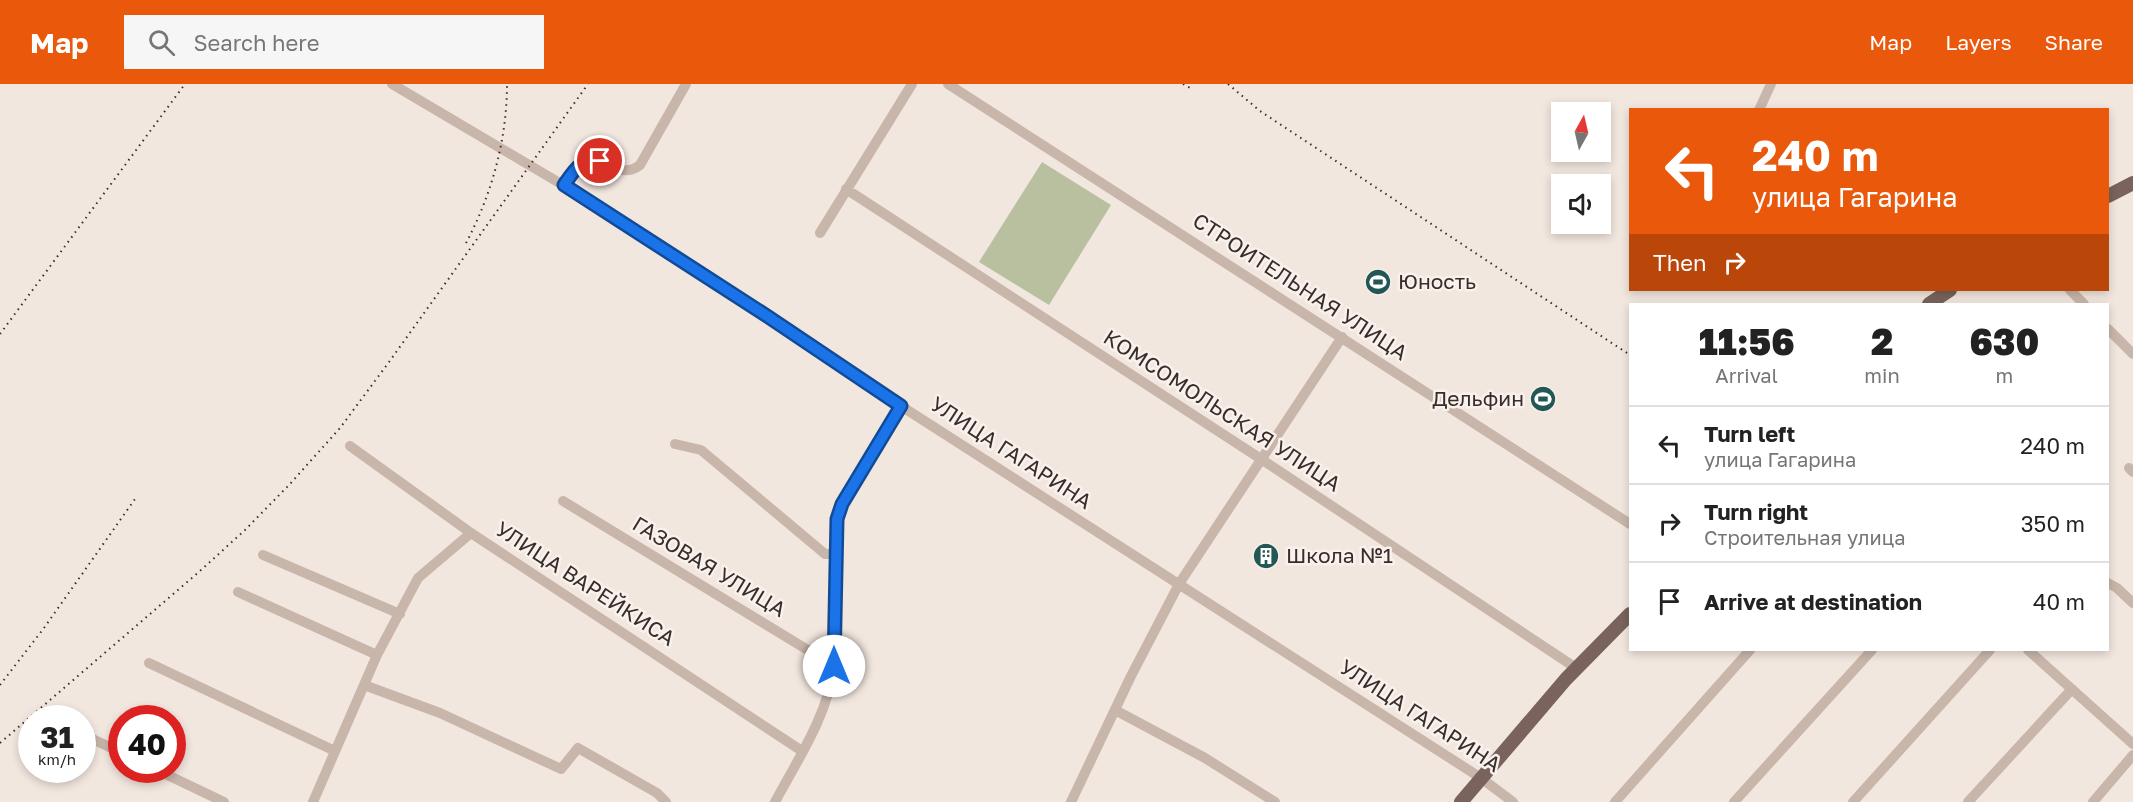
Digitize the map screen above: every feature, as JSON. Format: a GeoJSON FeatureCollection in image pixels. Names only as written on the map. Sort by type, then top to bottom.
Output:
{"type":"FeatureCollection","features":[{"type":"Feature","properties":{"kind":"main road"},"geometry":{"type":"LineString","coordinates":[[2109,195],[2133,183]]}},
{"type":"Feature","properties":{"kind":"main road"},"geometry":{"type":"LineString","coordinates":[[1930,303],[1948,291]]}},
{"type":"Feature","properties":{"kind":"main road"},"geometry":{"type":"LineString","coordinates":[[1461,802],[1576,669],[1629,615]]}},
{"type":"Feature","properties":{"kind":"street","name":"УЛИЦА ГАГАРИНА"},"geometry":{"type":"LineString","coordinates":[[392,84],[564,185],[901,406],[1481,778],[1513,802]]}},
{"type":"Feature","properties":{"kind":"street"},"geometry":{"type":"LineString","coordinates":[[564,185],[576,168],[586,160],[600,161],[619,170],[634,170],[640,165],[686,84]]}},
{"type":"Feature","properties":{"kind":"street"},"geometry":{"type":"LineString","coordinates":[[819,233],[912,84]]}},
{"type":"Feature","properties":{"kind":"street","name":"СТРОИТЕЛЬНАЯ УЛИЦА"},"geometry":{"type":"LineString","coordinates":[[948,84],[1629,523]]}},
{"type":"Feature","properties":{"kind":"street"},"geometry":{"type":"LineString","coordinates":[[1760,108],[1771,84]]}},
{"type":"Feature","properties":{"kind":"street","name":"КОМСОМОЛЬСКАЯ УЛИЦА"},"geometry":{"type":"LineString","coordinates":[[846,189],[1261,459],[1576,669]]}},
{"type":"Feature","properties":{"kind":"street"},"geometry":{"type":"LineString","coordinates":[[2071,291],[2083,303]]}},
{"type":"Feature","properties":{"kind":"street"},"geometry":{"type":"LineString","coordinates":[[2109,330],[2133,354]]}},
{"type":"Feature","properties":{"kind":"street"},"geometry":{"type":"LineString","coordinates":[[1071,802],[1155,627],[1179,584],[1342,337]]}},
{"type":"Feature","properties":{"kind":"street"},"geometry":{"type":"LineString","coordinates":[[775,802],[824,709],[831,688],[834,666],[837,519],[842,504],[901,406]]}},
{"type":"Feature","properties":{"kind":"street"},"geometry":{"type":"LineString","coordinates":[[675,444],[702,450],[825,554],[835,554]]}},
{"type":"Feature","properties":{"kind":"street","name":"УЛИЦА ВАРЕЙКИСА"},"geometry":{"type":"LineString","coordinates":[[350,446],[471,532],[802,751]]}},
{"type":"Feature","properties":{"kind":"street","name":"ГАЗОВАЯ УЛИЦА"},"geometry":{"type":"LineString","coordinates":[[563,501],[834,666]]}},
{"type":"Feature","properties":{"kind":"street"},"geometry":{"type":"LineString","coordinates":[[313,802],[377,656],[418,578],[471,532]]}},
{"type":"Feature","properties":{"kind":"street"},"geometry":{"type":"LineString","coordinates":[[263,555],[400,614]]}},
{"type":"Feature","properties":{"kind":"street"},"geometry":{"type":"LineString","coordinates":[[2109,584],[2133,603]]}},
{"type":"Feature","properties":{"kind":"street"},"geometry":{"type":"LineString","coordinates":[[238,592],[377,656]]}},
{"type":"Feature","properties":{"kind":"street"},"geometry":{"type":"LineString","coordinates":[[1615,802],[1749,651]]}},
{"type":"Feature","properties":{"kind":"street"},"geometry":{"type":"LineString","coordinates":[[1734,802],[1871,651]]}},
{"type":"Feature","properties":{"kind":"street"},"geometry":{"type":"LineString","coordinates":[[1853,802],[1989,651]]}},
{"type":"Feature","properties":{"kind":"street"},"geometry":{"type":"LineString","coordinates":[[2033,651],[2133,744]]}},
{"type":"Feature","properties":{"kind":"street"},"geometry":{"type":"LineString","coordinates":[[149,663],[335,751]]}},
{"type":"Feature","properties":{"kind":"street"},"geometry":{"type":"LineString","coordinates":[[364,685],[440,713],[561,769],[578,748],[657,793],[666,802]]}},
{"type":"Feature","properties":{"kind":"street"},"geometry":{"type":"LineString","coordinates":[[1968,802],[2072,689]]}},
{"type":"Feature","properties":{"kind":"street"},"geometry":{"type":"LineString","coordinates":[[1114,710],[1205,758],[1275,802]]}},
{"type":"Feature","properties":{"kind":"street"},"geometry":{"type":"LineString","coordinates":[[2092,802],[2133,755]]}},
{"type":"Feature","properties":{"kind":"street"},"geometry":{"type":"LineString","coordinates":[[184,783],[224,802]]}},
{"type":"Feature","properties":{"kind":"green space"},"geometry":{"type":"Polygon","coordinates":[[[1042,162],[1111,205],[1049,305],[979,262],[1042,162]]]}},
{"type":"Feature","properties":{"kind":"railway"},"geometry":{"type":"LineString","coordinates":[[0,334],[185,84]]}},
{"type":"Feature","properties":{"kind":"railway"},"geometry":{"type":"LineString","coordinates":[[466,243],[483,205],[496,166],[504,125],[507,84]]}},
{"type":"Feature","properties":{"kind":"railway"},"geometry":{"type":"LineString","coordinates":[[0,743],[245,530],[340,428],[588,84]]}},
{"type":"Feature","properties":{"kind":"railway"},"geometry":{"type":"LineString","coordinates":[[1183,84],[1190,88]]}},
{"type":"Feature","properties":{"kind":"railway"},"geometry":{"type":"LineString","coordinates":[[1228,84],[1260,111],[1629,354]]}},
{"type":"Feature","properties":{"kind":"railway"},"geometry":{"type":"LineString","coordinates":[[0,685],[44,628],[135,499]]}},
{"type":"Feature","properties":{"kind":"place","name":"Юность"},"geometry":{"type":"Point","coordinates":[1378,282]}},
{"type":"Feature","properties":{"kind":"place","name":"Дельфин"},"geometry":{"type":"Point","coordinates":[1543,399]}},
{"type":"Feature","properties":{"kind":"place","name":"Школа №1"},"geometry":{"type":"Point","coordinates":[1266,556]}},
{"type":"Feature","properties":{"kind":"route"},"geometry":{"type":"LineString","coordinates":[[600,161],[586,160],[576,168],[564,185],[901,406],[842,504],[837,519],[834,666]]}}]}
